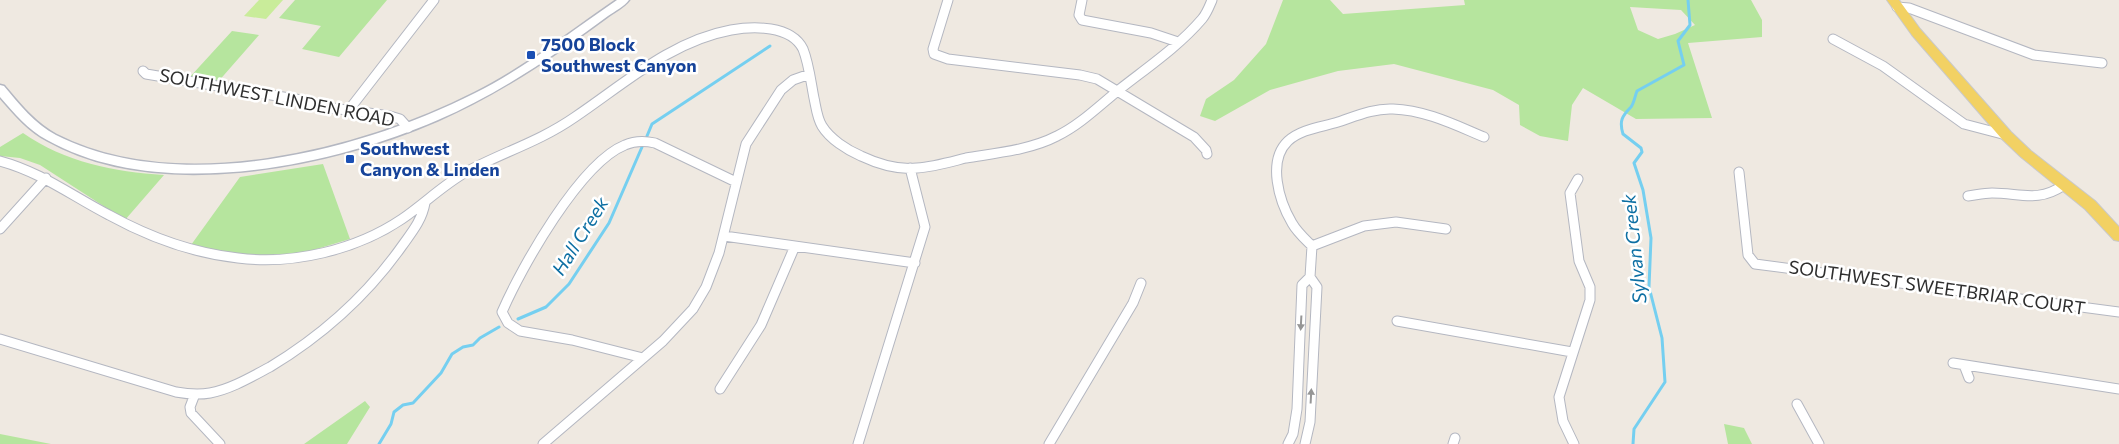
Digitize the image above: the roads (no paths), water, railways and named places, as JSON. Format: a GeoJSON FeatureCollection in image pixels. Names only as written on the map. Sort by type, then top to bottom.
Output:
{"type":"FeatureCollection","features":[{"type":"Feature","properties":{"kind":"main road"},"geometry":{"type":"LineString","coordinates":[[0,89],[32,124],[67,145],[124,162],[171,169],[226,168],[288,161],[347,148],[408,128],[453,109],[502,83],[624,0]]}},
{"type":"Feature","properties":{"kind":"main road"},"geometry":{"type":"LineString","coordinates":[[1895,3],[1916,32],[2006,135],[2090,205],[2119,236]]}},
{"type":"Feature","properties":{"kind":"street"},"geometry":{"type":"LineString","coordinates":[[348,111],[434,0]]}},
{"type":"Feature","properties":{"kind":"street"},"geometry":{"type":"LineString","coordinates":[[948,0],[933,49],[934,54],[948,59],[1080,75],[1097,79],[1194,137],[1206,150],[1207,154]]}},
{"type":"Feature","properties":{"kind":"street"},"geometry":{"type":"LineString","coordinates":[[1082,0],[1079,15],[1082,20],[1151,33],[1178,42]]}},
{"type":"Feature","properties":{"kind":"street"},"geometry":{"type":"LineString","coordinates":[[0,161],[25,167],[110,216],[160,240],[213,255],[260,261],[305,256],[340,248],[377,233],[425,203],[455,179],[474,168],[554,131],[649,66],[706,36],[752,28],[768,28],[781,32],[800,46],[820,124],[825,130],[843,146],[863,158],[874,162],[910,168],[1025,147],[1056,137],[1077,124],[1178,42],[1205,16],[1212,0]]}},
{"type":"Feature","properties":{"kind":"street"},"geometry":{"type":"LineString","coordinates":[[1895,3],[2034,55],[2102,63]]}},
{"type":"Feature","properties":{"kind":"street"},"geometry":{"type":"LineString","coordinates":[[1833,39],[1883,66],[1964,124],[2006,135]]}},
{"type":"Feature","properties":{"kind":"street","name":"SOUTHWEST LINDEN ROAD"},"geometry":{"type":"LineString","coordinates":[[143,71],[146,74],[307,101],[318,106],[396,118],[408,128]]}},
{"type":"Feature","properties":{"kind":"street"},"geometry":{"type":"LineString","coordinates":[[543,444],[678,326],[700,298],[712,272],[724,236],[746,144],[785,86],[807,75]]}},
{"type":"Feature","properties":{"kind":"street"},"geometry":{"type":"LineString","coordinates":[[1305,444],[1310,422],[1317,287],[1310,277],[1312,246],[1298,232],[1291,221],[1279,191],[1278,154],[1282,147],[1293,136],[1370,111],[1391,109],[1422,114],[1484,137]]}},
{"type":"Feature","properties":{"kind":"street"},"geometry":{"type":"LineString","coordinates":[[643,358],[572,340],[520,331],[508,323],[502,312],[509,296],[573,191],[618,147],[632,141],[659,145],[736,182]]}},
{"type":"Feature","properties":{"kind":"street"},"geometry":{"type":"LineString","coordinates":[[858,444],[926,227],[910,168]]}},
{"type":"Feature","properties":{"kind":"street","name":"SOUTHWEST SWEETBRIAR COURT"},"geometry":{"type":"LineString","coordinates":[[1739,172],[1748,255],[1754,264],[2119,312]]}},
{"type":"Feature","properties":{"kind":"street"},"geometry":{"type":"LineString","coordinates":[[0,229],[46,178]]}},
{"type":"Feature","properties":{"kind":"street"},"geometry":{"type":"LineString","coordinates":[[1574,444],[1563,422],[1559,397],[1590,300],[1590,287],[1578,261],[1570,193],[1578,178]]}},
{"type":"Feature","properties":{"kind":"street"},"geometry":{"type":"LineString","coordinates":[[1968,196],[1993,193],[2036,197],[2054,194],[2064,184]]}},
{"type":"Feature","properties":{"kind":"street"},"geometry":{"type":"LineString","coordinates":[[0,339],[168,390],[195,394],[219,391],[257,373],[310,340],[346,313],[387,267],[424,215],[425,203]]}},
{"type":"Feature","properties":{"kind":"street"},"geometry":{"type":"LineString","coordinates":[[1312,246],[1364,226],[1396,222],[1446,228]]}},
{"type":"Feature","properties":{"kind":"street"},"geometry":{"type":"LineString","coordinates":[[724,236],[915,263]]}},
{"type":"Feature","properties":{"kind":"street"},"geometry":{"type":"LineString","coordinates":[[720,389],[761,324],[794,246]]}},
{"type":"Feature","properties":{"kind":"street"},"geometry":{"type":"LineString","coordinates":[[1288,444],[1293,434],[1296,409],[1302,285],[1310,277]]}},
{"type":"Feature","properties":{"kind":"street"},"geometry":{"type":"LineString","coordinates":[[1049,444],[1133,303],[1141,283]]}},
{"type":"Feature","properties":{"kind":"street"},"geometry":{"type":"LineString","coordinates":[[1397,321],[1572,352]]}},
{"type":"Feature","properties":{"kind":"street"},"geometry":{"type":"LineString","coordinates":[[1953,363],[2119,389]]}},
{"type":"Feature","properties":{"kind":"street"},"geometry":{"type":"LineString","coordinates":[[1964,365],[1969,378]]}},
{"type":"Feature","properties":{"kind":"street"},"geometry":{"type":"LineString","coordinates":[[195,394],[190,407],[191,413],[220,444]]}},
{"type":"Feature","properties":{"kind":"street"},"geometry":{"type":"LineString","coordinates":[[1797,404],[1819,444]]}},
{"type":"Feature","properties":{"kind":"waterway","name":"Sylvan Creek"},"geometry":{"type":"LineString","coordinates":[[1633,444],[1634,429],[1665,382],[1662,338],[1649,287],[1651,238],[1643,190],[1634,163],[1642,152],[1641,148],[1623,134],[1621,122],[1623,116],[1632,105],[1637,91],[1684,65],[1678,41],[1690,25],[1688,0]]}},
{"type":"Feature","properties":{"kind":"waterway","name":"Hall Creek"},"geometry":{"type":"LineString","coordinates":[[647,136],[652,124],[770,46]]}},
{"type":"Feature","properties":{"kind":"waterway","name":"Hall Creek"},"geometry":{"type":"LineString","coordinates":[[518,319],[546,307],[569,284],[609,223],[642,147]]}},
{"type":"Feature","properties":{"kind":"waterway","name":"Hall Creek"},"geometry":{"type":"LineString","coordinates":[[379,444],[391,424],[394,412],[403,405],[413,403],[441,373],[452,354],[463,347],[473,345],[480,338],[499,327]]}},
{"type":"Feature","properties":{"kind":"place","name":"7500 Block Southwest Canyon"},"geometry":{"type":"Point","coordinates":[531,55]}},
{"type":"Feature","properties":{"kind":"place","name":"Southwest Canyon & Linden"},"geometry":{"type":"Point","coordinates":[350,159]}}]}
